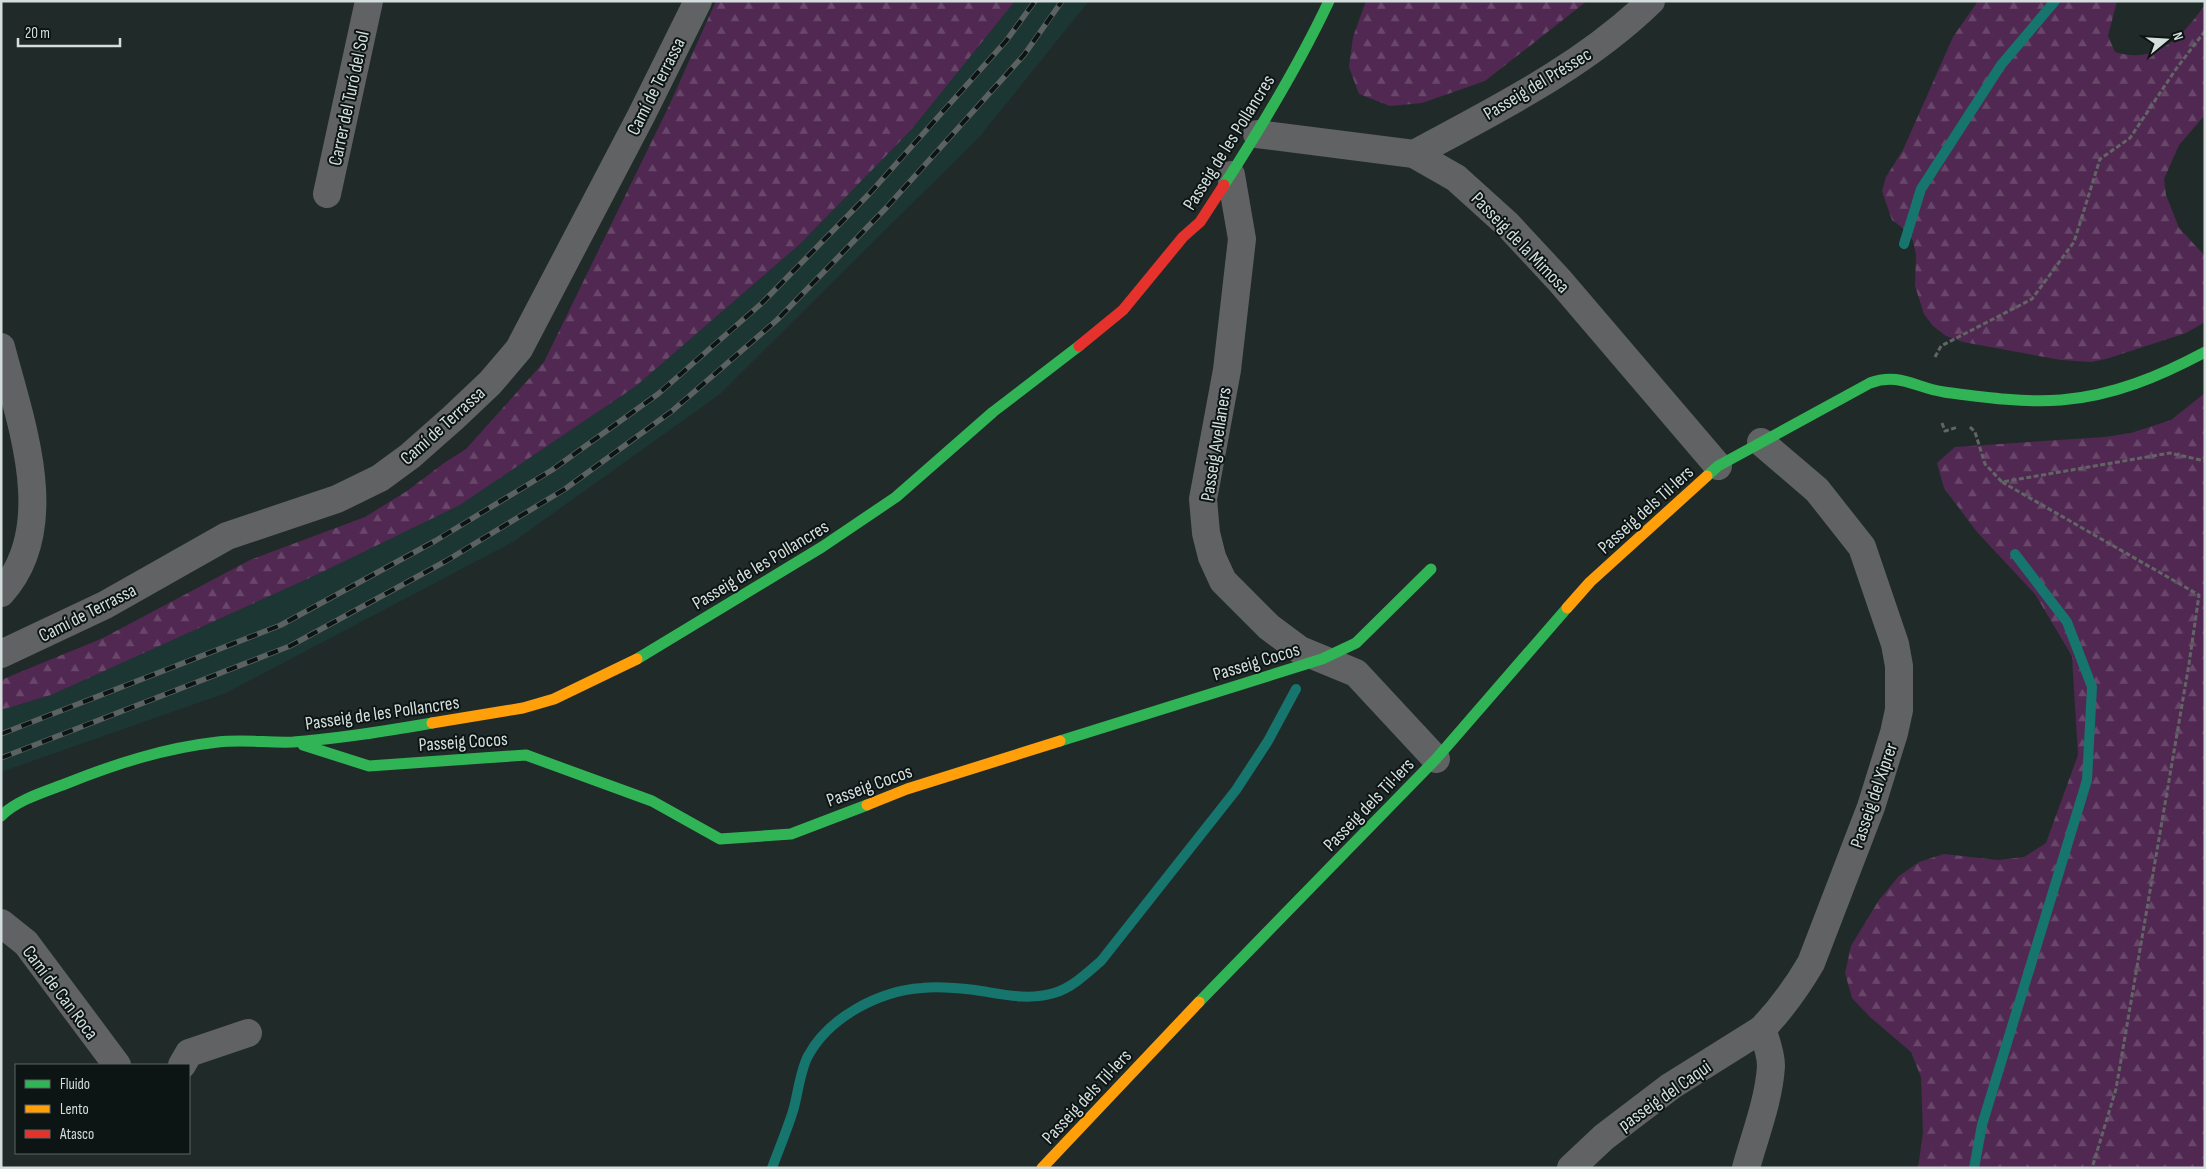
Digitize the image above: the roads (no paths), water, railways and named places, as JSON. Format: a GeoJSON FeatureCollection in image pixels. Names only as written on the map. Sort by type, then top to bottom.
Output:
{"type":"FeatureCollection","features":[{"type":"Feature","properties":{"kind":"street","name":"Carrer del Turó del Sol"},"geometry":{"type":"LineString","coordinates":[[327,194],[369,1]]}},
{"type":"Feature","properties":{"kind":"street","name":"Camí de Terrassa"},"geometry":{"type":"LineString","coordinates":[[1,654],[105,605],[227,536],[336,499],[380,478],[410,456],[453,418],[490,383],[519,349],[636,125],[698,1]]}},
{"type":"Feature","properties":{"kind":"street","name":"Passeig de les Pollancres"},"geometry":{"type":"LineString","coordinates":[[1,816],[6,811],[29,799],[60,786],[118,763],[154,753],[217,742],[254,740],[292,742],[381,732],[523,708],[582,687],[635,660],[822,547],[896,497],[992,412],[1123,310],[1183,237],[1200,222],[1257,134],[1316,29],[1329,1]]}},
{"type":"Feature","properties":{"kind":"street","name":"Passeig del Préssec"},"geometry":{"type":"LineString","coordinates":[[1414,154],[1548,80],[1597,46],[1651,1]]}},
{"type":"Feature","properties":{"kind":"street","name":"Passeig de la Mimosa"},"geometry":{"type":"LineString","coordinates":[[1257,134],[1414,154],[1456,178],[1508,225],[1560,281],[1718,466]]}},
{"type":"Feature","properties":{"kind":"street","name":"Passeig Avellaners"},"geometry":{"type":"LineString","coordinates":[[1231,175],[1242,239],[1227,370],[1203,498],[1206,533],[1212,557],[1223,582],[1270,627],[1300,650],[1356,674],[1436,760]]}},
{"type":"Feature","properties":{"kind":"street"},"geometry":{"type":"LineString","coordinates":[[1,346],[29,456],[34,510],[28,546],[10,584],[1,593]]}},
{"type":"Feature","properties":{"kind":"street","name":"Passeig dels Til·lers"},"geometry":{"type":"LineString","coordinates":[[1042,1168],[1144,1059],[1436,760],[1590,582],[1718,466],[1870,383],[1888,378],[1920,385],[1940,392],[2023,400],[2061,400],[2129,387],[2169,372],[2205,352]]}},
{"type":"Feature","properties":{"kind":"street","name":"Passeig del Xiprer"},"geometry":{"type":"LineString","coordinates":[[1761,442],[1817,490],[1862,547],[1895,644],[1900,687],[1894,733],[1871,807],[1810,963],[1797,987],[1780,1010],[1762,1029]]}},
{"type":"Feature","properties":{"kind":"street","name":"Passeig Cocos"},"geometry":{"type":"LineString","coordinates":[[292,742],[369,766],[526,755],[652,801],[720,839],[791,834],[907,789],[1322,659],[1356,643],[1431,569]]}},
{"type":"Feature","properties":{"kind":"street","name":"Camí de Can Roca"},"geometry":{"type":"LineString","coordinates":[[1,923],[26,943],[116,1064]]}},
{"type":"Feature","properties":{"kind":"street"},"geometry":{"type":"LineString","coordinates":[[1746,1168],[1766,1094],[1771,1065],[1768,1046],[1762,1029]]}},
{"type":"Feature","properties":{"kind":"street","name":"passeig del Caqui"},"geometry":{"type":"LineString","coordinates":[[1571,1168],[1604,1137],[1671,1086],[1762,1029]]}},
{"type":"Feature","properties":{"kind":"street"},"geometry":{"type":"LineString","coordinates":[[183,1064],[189,1053],[248,1032]]}},
{"type":"Feature","properties":{"kind":"waterway"},"geometry":{"type":"LineString","coordinates":[[1904,244],[1921,189],[2001,65],[2055,1]]}},
{"type":"Feature","properties":{"kind":"waterway"},"geometry":{"type":"LineString","coordinates":[[1974,1168],[1982,1125],[2087,780],[2092,687],[2067,622],[2015,554]]}},
{"type":"Feature","properties":{"kind":"waterway"},"geometry":{"type":"LineString","coordinates":[[772,1168],[793,1111],[808,1056],[829,1029],[857,1008],[889,994],[928,987],[975,990],[1024,997],[1044,995],[1067,988],[1101,961],[1236,790],[1268,741],[1296,689]]}},
{"type":"Feature","properties":{"kind":"railway"},"geometry":{"type":"LineString","coordinates":[[1,734],[281,625],[435,541],[552,470],[658,394],[762,303],[870,193],[1006,41],[1035,1]]}},
{"type":"Feature","properties":{"kind":"railway"},"geometry":{"type":"LineString","coordinates":[[1,758],[290,646],[446,561],[565,489],[672,411],[777,320],[886,208],[1024,55],[1062,1]]}}]}
